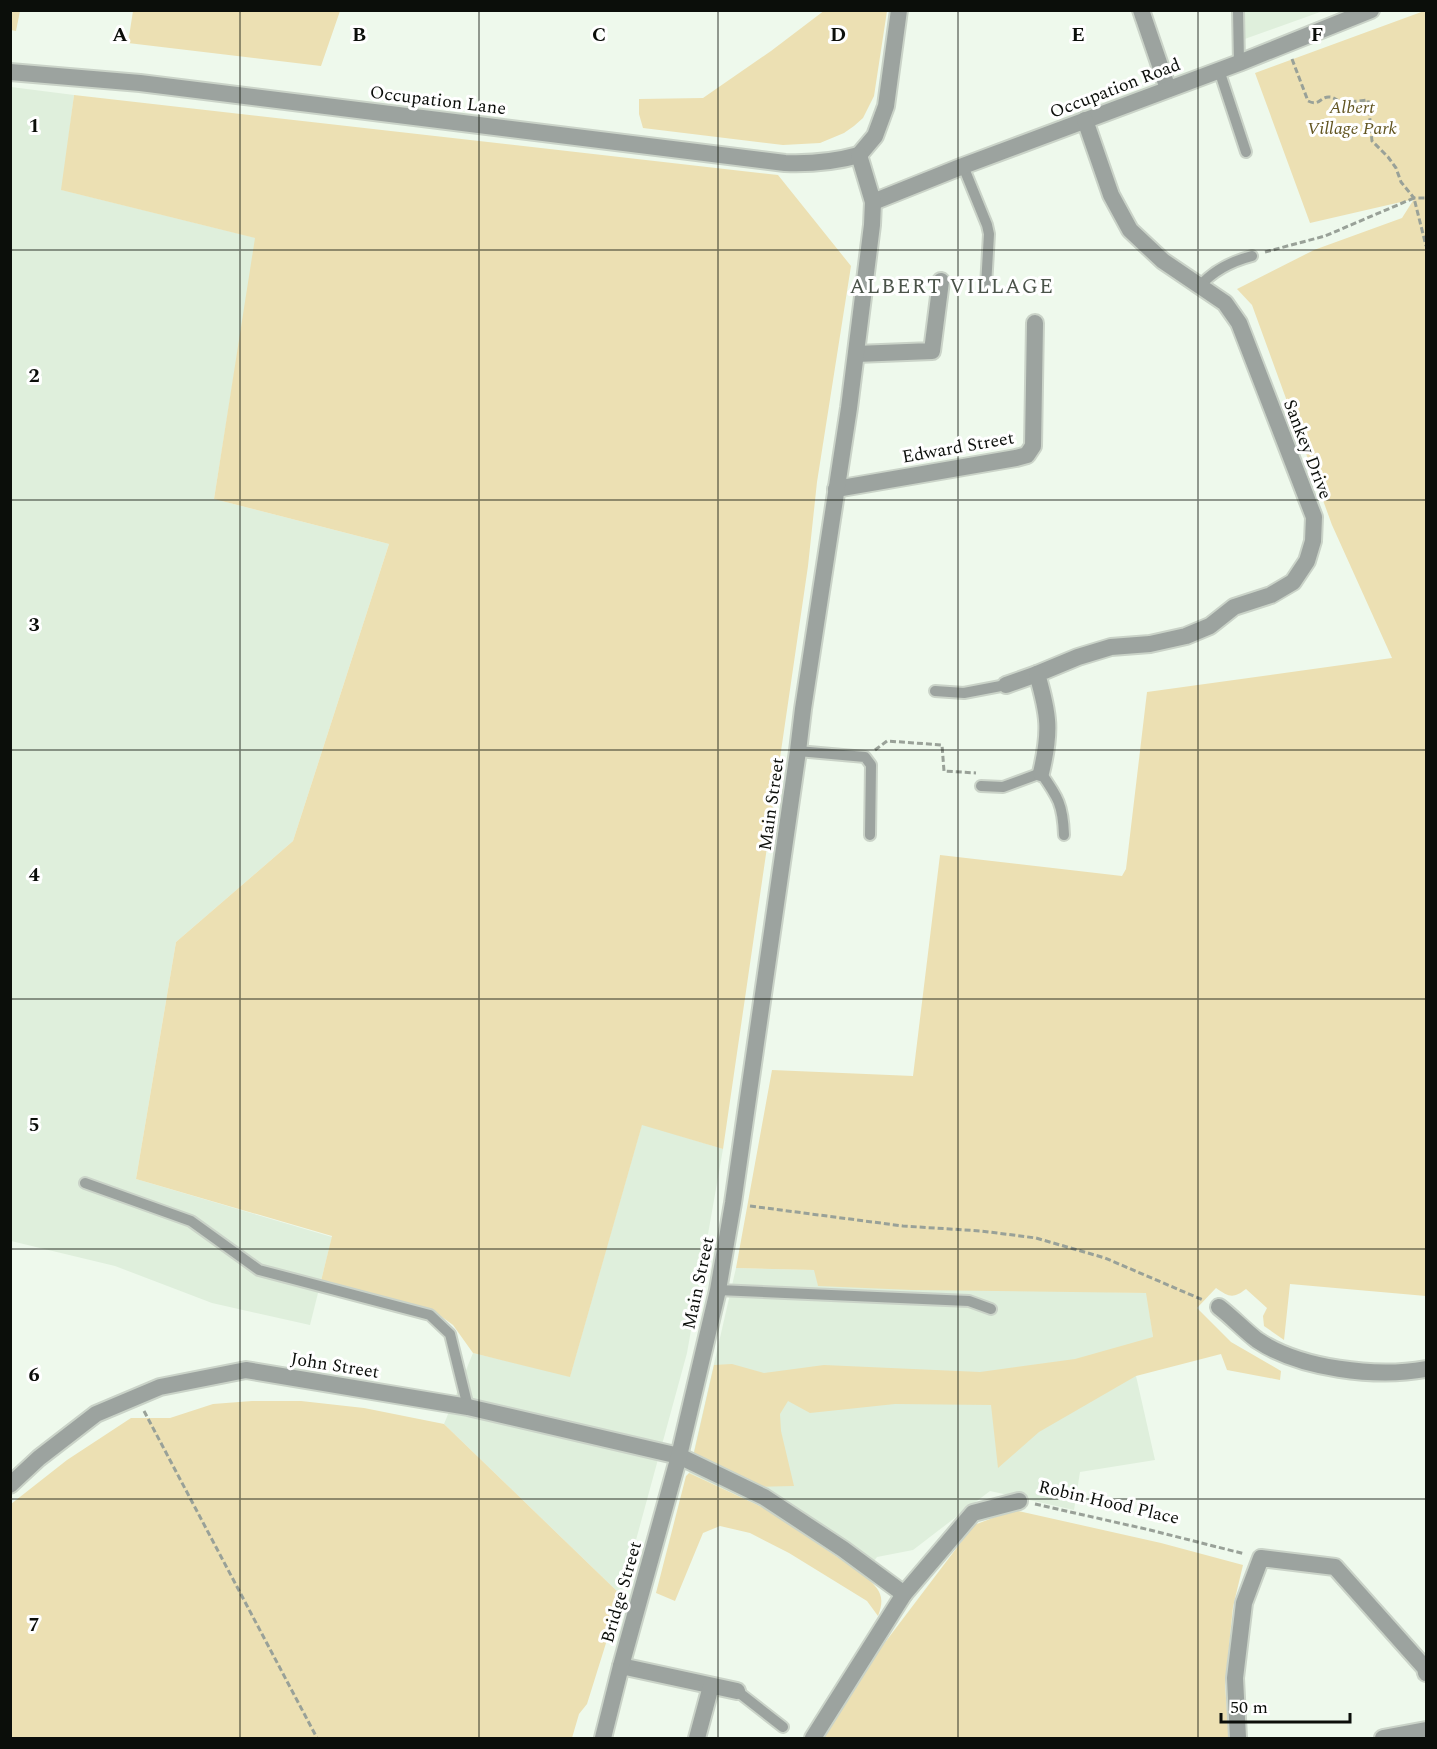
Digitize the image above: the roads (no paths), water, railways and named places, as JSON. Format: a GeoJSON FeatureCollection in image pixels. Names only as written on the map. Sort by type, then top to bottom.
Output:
{"type":"FeatureCollection","features":[{"type":"Feature","properties":{"kind":"street"},"geometry":{"type":"LineString","coordinates":[[859,155],[875,136],[886,106],[899,10]]}},
{"type":"Feature","properties":{"kind":"street"},"geometry":{"type":"LineString","coordinates":[[1142,10],[1168,89]]}},
{"type":"Feature","properties":{"kind":"street","name":"Occupation Road"},"geometry":{"type":"LineString","coordinates":[[873,202],[1239,63],[1371,10]]}},
{"type":"Feature","properties":{"kind":"street","name":"Occupation Lane"},"geometry":{"type":"LineString","coordinates":[[10,72],[140,83],[785,163],[816,164],[859,155]]}},
{"type":"Feature","properties":{"kind":"street","name":"Sankey Drive"},"geometry":{"type":"LineString","coordinates":[[1006,685],[1078,657],[1111,647],[1150,644],[1186,636],[1210,626],[1234,607],[1271,595],[1293,582],[1307,561],[1313,541],[1314,518],[1239,323],[1225,303],[1163,261],[1130,230],[1111,195],[1085,120]]}},
{"type":"Feature","properties":{"kind":"street","name":"Main Street"},"geometry":{"type":"LineString","coordinates":[[679,1456],[718,1290],[733,1203],[798,751],[802,709],[856,354],[873,202],[859,155]]}},
{"type":"Feature","properties":{"kind":"street"},"geometry":{"type":"LineString","coordinates":[[856,354],[932,351],[941,281]]}},
{"type":"Feature","properties":{"kind":"street","name":"Edward Street"},"geometry":{"type":"LineString","coordinates":[[836,489],[1027,455],[1032,446],[1035,323]]}},
{"type":"Feature","properties":{"kind":"street"},"geometry":{"type":"LineString","coordinates":[[1037,674],[1048,724],[1047,748],[1041,773]]}},
{"type":"Feature","properties":{"kind":"street"},"geometry":{"type":"LineString","coordinates":[[1219,1307],[1258,1340],[1306,1361],[1336,1369],[1362,1372],[1426,1370]]}},
{"type":"Feature","properties":{"kind":"street","name":"John Street"},"geometry":{"type":"LineString","coordinates":[[10,1485],[39,1458],[96,1414],[160,1387],[246,1370],[468,1407],[679,1456],[764,1497],[843,1549],[903,1594]]}},
{"type":"Feature","properties":{"kind":"street","name":"Bridge Street"},"geometry":{"type":"LineString","coordinates":[[603,1738],[679,1456]]}},
{"type":"Feature","properties":{"kind":"street","name":"Robin Hood Place"},"geometry":{"type":"LineString","coordinates":[[813,1738],[903,1594],[973,1513],[1019,1501]]}},
{"type":"Feature","properties":{"kind":"street"},"geometry":{"type":"LineString","coordinates":[[1238,1738],[1235,1678],[1244,1603],[1261,1558],[1335,1567],[1425,1668],[1426,1673]]}},
{"type":"Feature","properties":{"kind":"street"},"geometry":{"type":"LineString","coordinates":[[621,1666],[736,1691]]}},
{"type":"Feature","properties":{"kind":"street"},"geometry":{"type":"LineString","coordinates":[[697,1738],[711,1686]]}},
{"type":"Feature","properties":{"kind":"street"},"geometry":{"type":"LineString","coordinates":[[1383,1738],[1426,1730]]}},
{"type":"Feature","properties":{"kind":"lane"},"geometry":{"type":"LineString","coordinates":[[1238,10],[1239,63]]}},
{"type":"Feature","properties":{"kind":"lane"},"geometry":{"type":"LineString","coordinates":[[1219,70],[1246,152]]}},
{"type":"Feature","properties":{"kind":"lane"},"geometry":{"type":"LineString","coordinates":[[963,166],[989,234],[986,286]]}},
{"type":"Feature","properties":{"kind":"lane"},"geometry":{"type":"LineString","coordinates":[[1200,286],[1212,274],[1243,258],[1252,256]]}},
{"type":"Feature","properties":{"kind":"lane"},"geometry":{"type":"LineString","coordinates":[[935,691],[964,693],[1006,685]]}},
{"type":"Feature","properties":{"kind":"lane"},"geometry":{"type":"LineString","coordinates":[[798,751],[865,757],[871,765],[870,835]]}},
{"type":"Feature","properties":{"kind":"lane"},"geometry":{"type":"LineString","coordinates":[[981,786],[1003,787],[1041,773],[1055,793],[1064,813],[1064,835]]}},
{"type":"Feature","properties":{"kind":"lane"},"geometry":{"type":"LineString","coordinates":[[85,1183],[191,1221],[259,1270],[430,1315],[450,1334],[468,1407]]}},
{"type":"Feature","properties":{"kind":"lane"},"geometry":{"type":"LineString","coordinates":[[718,1290],[969,1301],[991,1309]]}},
{"type":"Feature","properties":{"kind":"lane"},"geometry":{"type":"LineString","coordinates":[[736,1691],[783,1727]]}},
{"type":"Feature","properties":{"kind":"district","name":"ALBERT VILLAGE"},"geometry":{"type":"Point","coordinates":[952,286]}},
{"type":"Feature","properties":{"kind":"park label","name":"Albert Village Park"},"geometry":{"type":"Point","coordinates":[1352,117]}}]}
